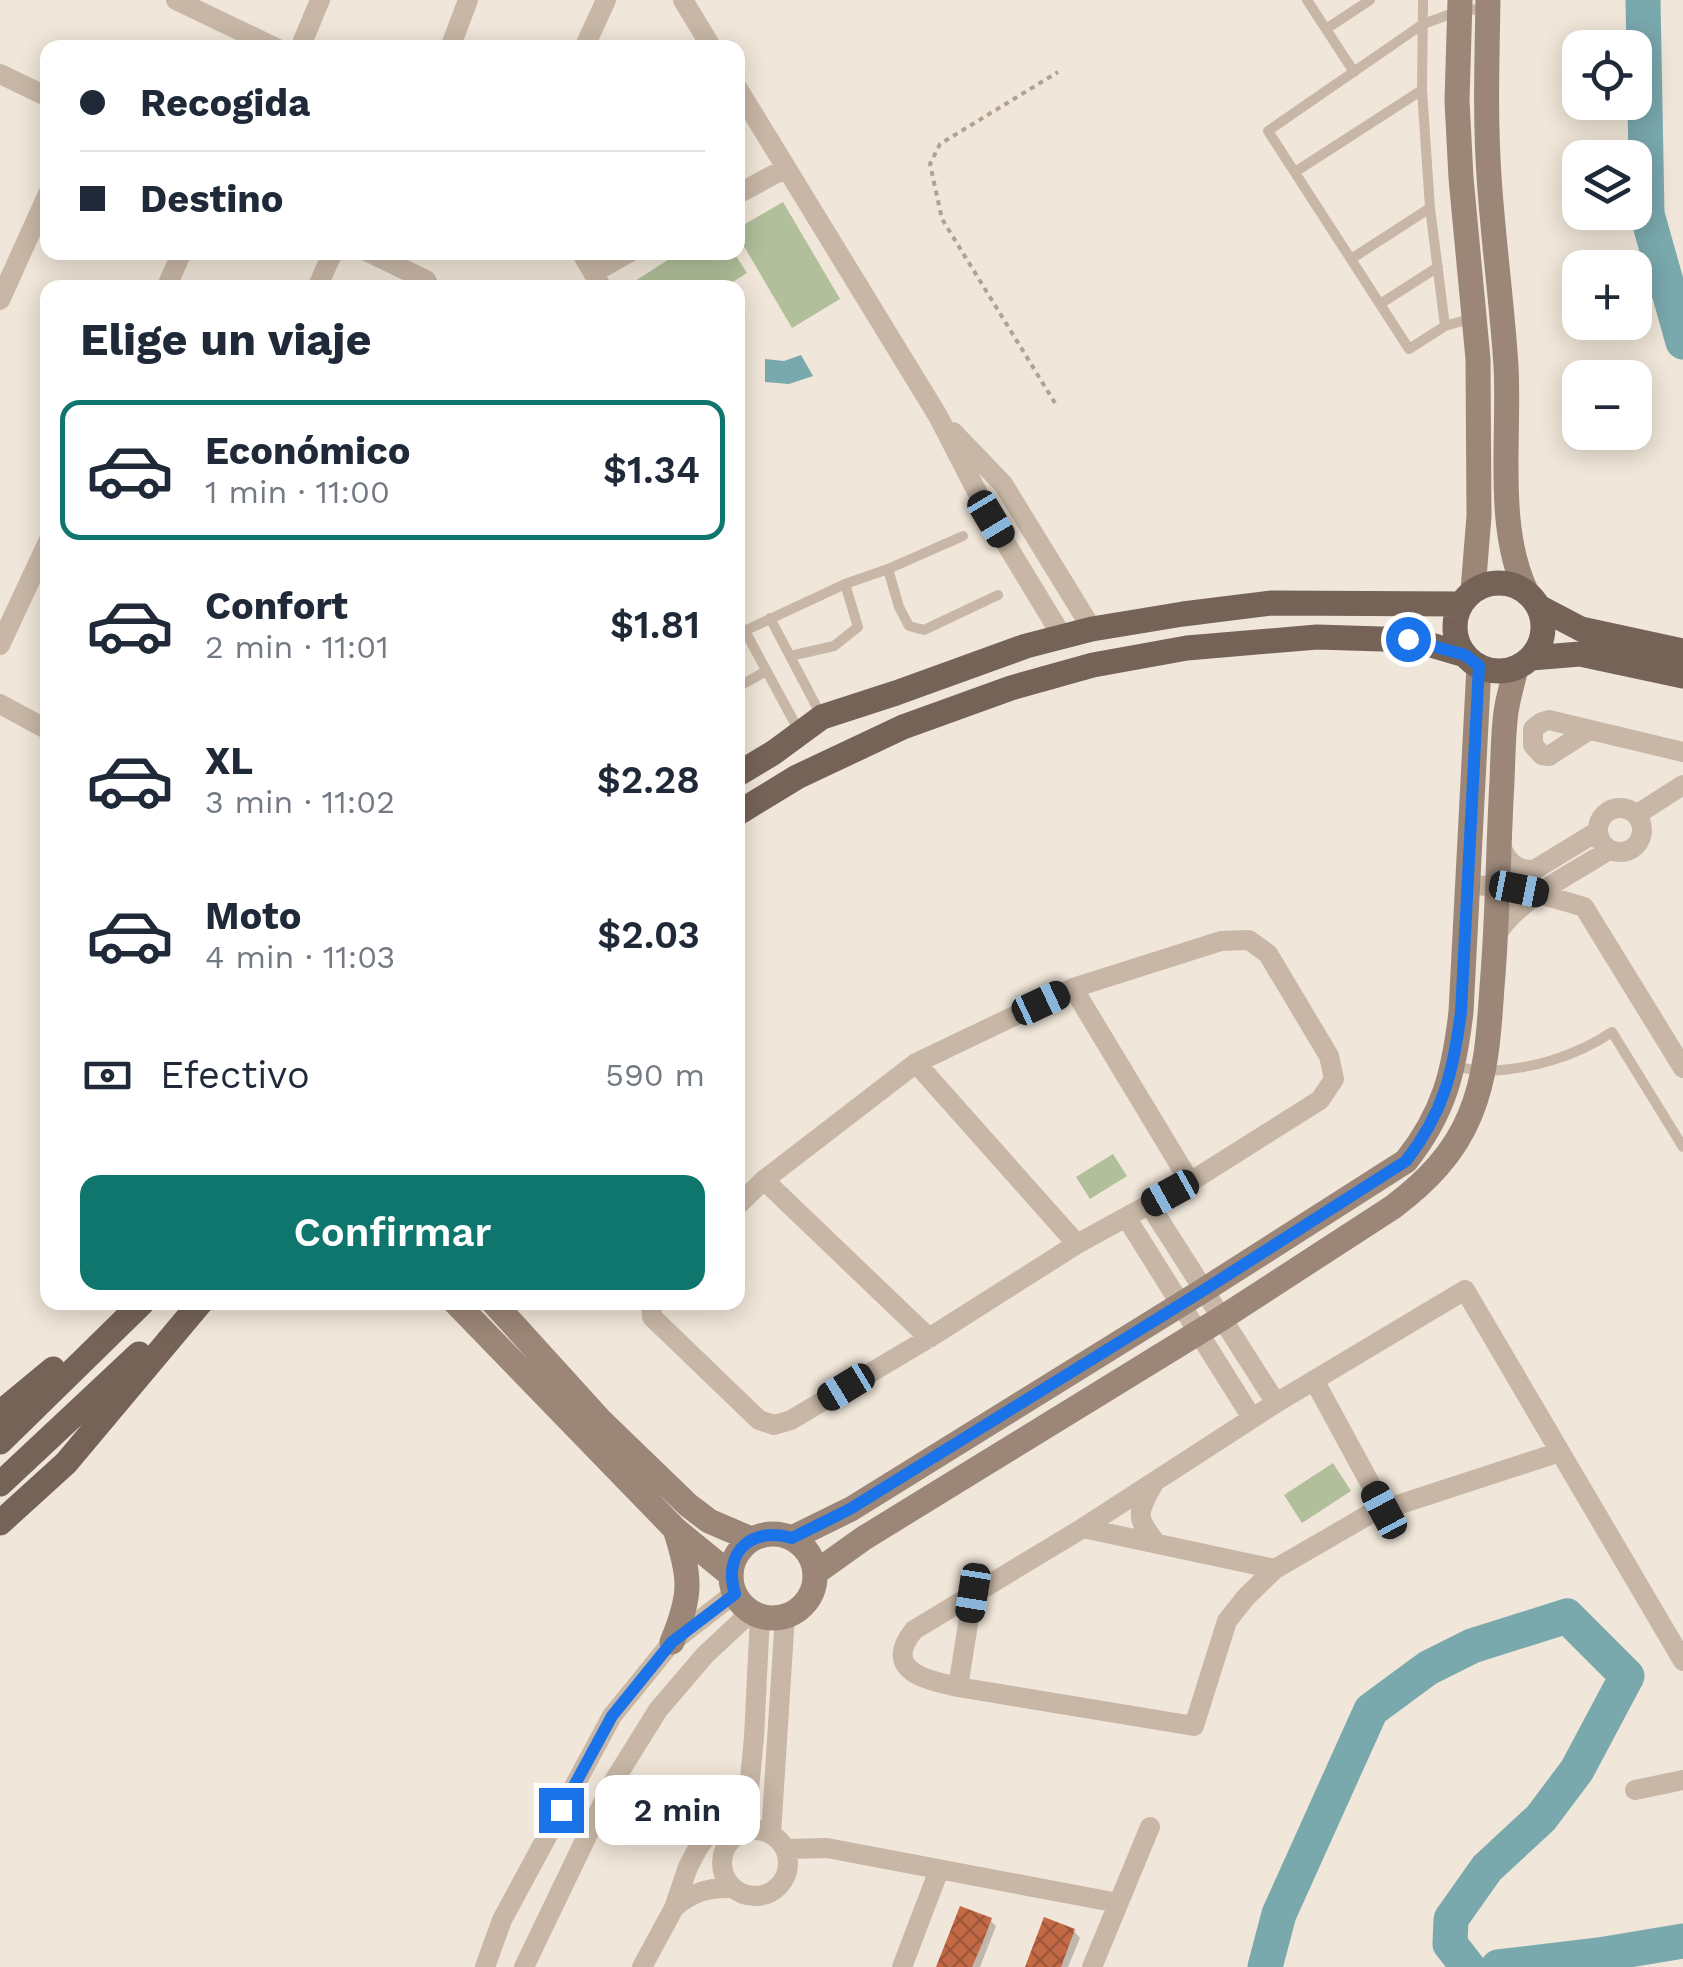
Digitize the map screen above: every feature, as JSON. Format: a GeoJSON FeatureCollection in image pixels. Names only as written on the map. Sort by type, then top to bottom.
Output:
{"type":"FeatureCollection","features":[{"type":"Feature","properties":{"kind":"main road"},"geometry":{"type":"LineString","coordinates":[[1472,661],[1458,643],[1456,616],[1467,597],[1486,584],[1500,582],[1514,585],[1582,630],[1683,651]]}},
{"type":"Feature","properties":{"kind":"main road"},"geometry":{"type":"LineString","coordinates":[[745,770],[822,716],[1062,636],[1272,603],[1467,597]]}},
{"type":"Feature","properties":{"kind":"main road"},"geometry":{"type":"LineString","coordinates":[[1524,663],[1542,634],[1543,620],[1533,600]]}},
{"type":"Feature","properties":{"kind":"main road"},"geometry":{"type":"LineString","coordinates":[[745,809],[797,777],[902,727],[1011,688],[1093,665],[1187,648],[1317,637],[1414,640],[1504,671],[1524,663],[1580,654],[1683,676]]}},
{"type":"Feature","properties":{"kind":"main road"},"geometry":{"type":"LineString","coordinates":[[0,1413],[125,1310]]}},
{"type":"Feature","properties":{"kind":"main road"},"geometry":{"type":"LineString","coordinates":[[0,1442],[136,1310]]}},
{"type":"Feature","properties":{"kind":"main road"},"geometry":{"type":"LineString","coordinates":[[0,1484],[189,1310]]}},
{"type":"Feature","properties":{"kind":"main road"},"geometry":{"type":"LineString","coordinates":[[0,1523],[66,1464],[191,1310]]}},
{"type":"Feature","properties":{"kind":"street"},"geometry":{"type":"LineString","coordinates":[[176,0],[259,40]]}},
{"type":"Feature","properties":{"kind":"street"},"geometry":{"type":"LineString","coordinates":[[303,40],[320,0]]}},
{"type":"Feature","properties":{"kind":"street"},"geometry":{"type":"LineString","coordinates":[[453,40],[468,0]]}},
{"type":"Feature","properties":{"kind":"street"},"geometry":{"type":"LineString","coordinates":[[588,40],[606,0]]}},
{"type":"Feature","properties":{"kind":"street"},"geometry":{"type":"LineString","coordinates":[[684,0],[706,40]]}},
{"type":"Feature","properties":{"kind":"street"},"geometry":{"type":"LineString","coordinates":[[1488,4],[1488,155],[1506,369],[1508,516],[1516,571],[1533,600]]}},
{"type":"Feature","properties":{"kind":"street"},"geometry":{"type":"LineString","coordinates":[[1460,5],[1460,178],[1478,359],[1479,516],[1467,597]]}},
{"type":"Feature","properties":{"kind":"street"},"geometry":{"type":"LineString","coordinates":[[0,74],[40,93]]}},
{"type":"Feature","properties":{"kind":"street"},"geometry":{"type":"LineString","coordinates":[[745,101],[938,416],[991,519],[1062,636]]}},
{"type":"Feature","properties":{"kind":"street"},"geometry":{"type":"LineString","coordinates":[[745,190],[786,168]]}},
{"type":"Feature","properties":{"kind":"street"},"geometry":{"type":"LineString","coordinates":[[0,300],[40,212]]}},
{"type":"Feature","properties":{"kind":"street"},"geometry":{"type":"LineString","coordinates":[[385,260],[426,280]]}},
{"type":"Feature","properties":{"kind":"street"},"geometry":{"type":"LineString","coordinates":[[597,280],[621,260]]}},
{"type":"Feature","properties":{"kind":"street"},"geometry":{"type":"LineString","coordinates":[[938,416],[1002,484],[1092,629]]}},
{"type":"Feature","properties":{"kind":"street"},"geometry":{"type":"LineString","coordinates":[[0,646],[40,558]]}},
{"type":"Feature","properties":{"kind":"street"},"geometry":{"type":"LineString","coordinates":[[792,1538],[850,1509],[1406,1161],[1438,1110],[1453,1066],[1461,1012],[1472,661]]}},
{"type":"Feature","properties":{"kind":"street"},"geometry":{"type":"LineString","coordinates":[[815,1573],[864,1538],[1393,1208],[1440,1165],[1470,1115],[1484,1071],[1496,936],[1506,713],[1524,663]]}},
{"type":"Feature","properties":{"kind":"street"},"geometry":{"type":"LineString","coordinates":[[0,704],[40,726]]}},
{"type":"Feature","properties":{"kind":"street"},"geometry":{"type":"LineString","coordinates":[[1589,730],[1683,752]]}},
{"type":"Feature","properties":{"kind":"street"},"geometry":{"type":"LineString","coordinates":[[1636,815],[1683,785]]}},
{"type":"Feature","properties":{"kind":"street"},"geometry":{"type":"LineString","coordinates":[[1624,808],[1636,815],[1642,829],[1638,844],[1624,852],[1610,850],[1601,842],[1601,818],[1611,810],[1624,808]]}},
{"type":"Feature","properties":{"kind":"street"},"geometry":{"type":"LineString","coordinates":[[1498,841],[1505,856],[1524,871],[1534,870],[1598,832]]}},
{"type":"Feature","properties":{"kind":"street"},"geometry":{"type":"LineString","coordinates":[[1496,936],[1509,918],[1610,850]]}},
{"type":"Feature","properties":{"kind":"street"},"geometry":{"type":"LineString","coordinates":[[1467,885],[1498,885],[1584,908],[1683,1068]]}},
{"type":"Feature","properties":{"kind":"street"},"geometry":{"type":"LineString","coordinates":[[652,1310],[652,1317],[760,1420],[774,1425],[791,1420],[1320,1100],[1334,1079],[1329,1056],[1268,954],[1250,940],[1221,941],[1072,988],[916,1063],[745,1198]]}},
{"type":"Feature","properties":{"kind":"street"},"geometry":{"type":"LineString","coordinates":[[1072,988],[1190,1182]]}},
{"type":"Feature","properties":{"kind":"street"},"geometry":{"type":"LineString","coordinates":[[916,1063],[1077,1244]]}},
{"type":"Feature","properties":{"kind":"street"},"geometry":{"type":"LineString","coordinates":[[764,1180],[929,1338]]}},
{"type":"Feature","properties":{"kind":"street"},"geometry":{"type":"LineString","coordinates":[[1149,1204],[1276,1403]]}},
{"type":"Feature","properties":{"kind":"street"},"geometry":{"type":"LineString","coordinates":[[1126,1217],[1252,1418]]}},
{"type":"Feature","properties":{"kind":"street"},"geometry":{"type":"LineString","coordinates":[[1560,1452],[1370,1514],[1275,1570],[1227,1621],[1194,1726],[958,1688],[920,1678],[908,1669],[902,1656],[904,1642],[914,1630],[1276,1403],[1465,1290],[1683,1661]]}},
{"type":"Feature","properties":{"kind":"street"},"geometry":{"type":"LineString","coordinates":[[462,1310],[752,1603],[757,1676],[748,1795],[737,1836],[722,1860],[733,1888]]}},
{"type":"Feature","properties":{"kind":"street"},"geometry":{"type":"LineString","coordinates":[[500,1310],[600,1420],[688,1505],[710,1521],[751,1539]]}},
{"type":"Feature","properties":{"kind":"street"},"geometry":{"type":"LineString","coordinates":[[1314,1380],[1384,1510]]}},
{"type":"Feature","properties":{"kind":"street"},"geometry":{"type":"LineString","coordinates":[[1155,1481],[1144,1499],[1140,1517],[1142,1526],[1157,1544]]}},
{"type":"Feature","properties":{"kind":"street"},"geometry":{"type":"LineString","coordinates":[[1082,1528],[1275,1570]]}},
{"type":"Feature","properties":{"kind":"street"},"geometry":{"type":"LineString","coordinates":[[486,1967],[502,1920],[612,1716],[672,1642],[685,1612],[685,1561],[675,1529]]}},
{"type":"Feature","properties":{"kind":"street"},"geometry":{"type":"LineString","coordinates":[[672,1642],[752,1603],[798,1610],[814,1586],[815,1573],[804,1547],[792,1538],[764,1534],[751,1539],[734,1561],[752,1603],[779,1713],[778,1841],[788,1868],[772,1892],[752,1896],[733,1888],[717,1887],[701,1890],[674,1908]]}},
{"type":"Feature","properties":{"kind":"street"},"geometry":{"type":"LineString","coordinates":[[958,1688],[973,1593]]}},
{"type":"Feature","properties":{"kind":"street"},"geometry":{"type":"LineString","coordinates":[[524,1967],[612,1784],[658,1710],[752,1603]]}},
{"type":"Feature","properties":{"kind":"street"},"geometry":{"type":"LineString","coordinates":[[716,1646],[730,1645],[743,1651],[753,1662],[757,1676]]}},
{"type":"Feature","properties":{"kind":"street"},"geometry":{"type":"LineString","coordinates":[[755,1711],[779,1713]]}},
{"type":"Feature","properties":{"kind":"street"},"geometry":{"type":"LineString","coordinates":[[1635,1790],[1683,1780]]}},
{"type":"Feature","properties":{"kind":"street"},"geometry":{"type":"LineString","coordinates":[[642,1967],[674,1908],[698,1848],[721,1819],[748,1795]]}},
{"type":"Feature","properties":{"kind":"street"},"geometry":{"type":"LineString","coordinates":[[1092,1967],[1150,1826]]}},
{"type":"Feature","properties":{"kind":"street"},"geometry":{"type":"LineString","coordinates":[[698,1848],[753,1830],[778,1841],[1118,1903]]}},
{"type":"Feature","properties":{"kind":"street"},"geometry":{"type":"LineString","coordinates":[[902,1967],[939,1870]]}},
{"type":"Feature","properties":{"kind":"lane"},"geometry":{"type":"LineString","coordinates":[[1307,0],[1354,72]]}},
{"type":"Feature","properties":{"kind":"lane"},"geometry":{"type":"LineString","coordinates":[[1326,29],[1370,0]]}},
{"type":"Feature","properties":{"kind":"lane"},"geometry":{"type":"LineString","coordinates":[[1423,0],[1422,90],[1430,208],[1445,326]]}},
{"type":"Feature","properties":{"kind":"lane"},"geometry":{"type":"LineString","coordinates":[[1474,318],[1445,326],[1409,349],[1268,130],[1423,24],[1460,5],[1488,4]]}},
{"type":"Feature","properties":{"kind":"lane"},"geometry":{"type":"LineString","coordinates":[[1295,172],[1422,90]]}},
{"type":"Feature","properties":{"kind":"lane"},"geometry":{"type":"LineString","coordinates":[[1351,259],[1430,208]]}},
{"type":"Feature","properties":{"kind":"lane"},"geometry":{"type":"LineString","coordinates":[[1380,304],[1438,267]]}},
{"type":"Feature","properties":{"kind":"lane"},"geometry":{"type":"LineString","coordinates":[[745,630],[963,536]]}},
{"type":"Feature","properties":{"kind":"lane"},"geometry":{"type":"LineString","coordinates":[[888,570],[909,626],[924,630],[998,595]]}},
{"type":"Feature","properties":{"kind":"lane"},"geometry":{"type":"LineString","coordinates":[[790,656],[834,646],[858,627],[845,584]]}},
{"type":"Feature","properties":{"kind":"lane"},"geometry":{"type":"LineString","coordinates":[[770,618],[822,716]]}},
{"type":"Feature","properties":{"kind":"lane"},"geometry":{"type":"LineString","coordinates":[[745,638],[800,733]]}},
{"type":"Feature","properties":{"kind":"lane"},"geometry":{"type":"LineString","coordinates":[[745,683],[766,671]]}},
{"type":"Feature","properties":{"kind":"lane"},"geometry":{"type":"LineString","coordinates":[[1453,1066],[1484,1071],[1547,1063],[1593,1045],[1612,1032],[1683,1147]]}},
{"type":"Feature","properties":{"kind":"path"},"geometry":{"type":"LineString","coordinates":[[1055,403],[942,219],[930,164],[940,144],[1058,72]]}},
{"type":"Feature","properties":{"kind":"green space"},"geometry":{"type":"Polygon","coordinates":[[[783,202],[840,299],[792,328],[745,248],[745,224],[783,202]]]}},
{"type":"Feature","properties":{"kind":"green space"},"geometry":{"type":"Polygon","coordinates":[[[668,260],[739,260],[747,273],[736,280],[637,280],[668,260]]]}},
{"type":"Feature","properties":{"kind":"green space"},"geometry":{"type":"Polygon","coordinates":[[[1113,1154],[1127,1176],[1090,1199],[1076,1177],[1113,1154]]]}},
{"type":"Feature","properties":{"kind":"green space"},"geometry":{"type":"Polygon","coordinates":[[[1333,1463],[1351,1491],[1302,1523],[1284,1495],[1333,1463]]]}},
{"type":"Feature","properties":{"kind":"water"},"geometry":{"type":"Polygon","coordinates":[[[801,355],[813,376],[789,384],[765,382],[765,359],[784,361],[801,355]]]}},
{"type":"Feature","properties":{"kind":"building"},"geometry":{"type":"Polygon","coordinates":[[[960,1906],[992,1918],[982,1944],[972,1967],[936,1967],[960,1906]]]}},
{"type":"Feature","properties":{"kind":"building"},"geometry":{"type":"Polygon","coordinates":[[[1044,1917],[1075,1929],[1061,1967],[1025,1967],[1044,1917]]]}},
{"type":"Feature","properties":{"kind":"waterway"},"geometry":{"type":"LineString","coordinates":[[1643,0],[1647,214],[1683,342]]}},
{"type":"Feature","properties":{"kind":"waterway"},"geometry":{"type":"LineString","coordinates":[[1265,1967],[1279,1914],[1371,1710],[1428,1668],[1472,1646],[1567,1616],[1627,1676],[1577,1770],[1541,1818],[1487,1868],[1451,1919],[1450,1944],[1468,1967]]}},
{"type":"Feature","properties":{"kind":"waterway"},"geometry":{"type":"LineString","coordinates":[[1498,1967],[1683,1941]]}},
{"type":"Feature","properties":{"kind":"route"},"geometry":{"type":"LineString","coordinates":[[561,1810],[612,1716],[672,1642],[735,1594],[731,1575],[734,1561],[751,1539],[764,1534],[792,1538],[850,1509],[1406,1161],[1425,1136],[1456,1056],[1479,666],[1465,655],[1408,639]]}}]}
